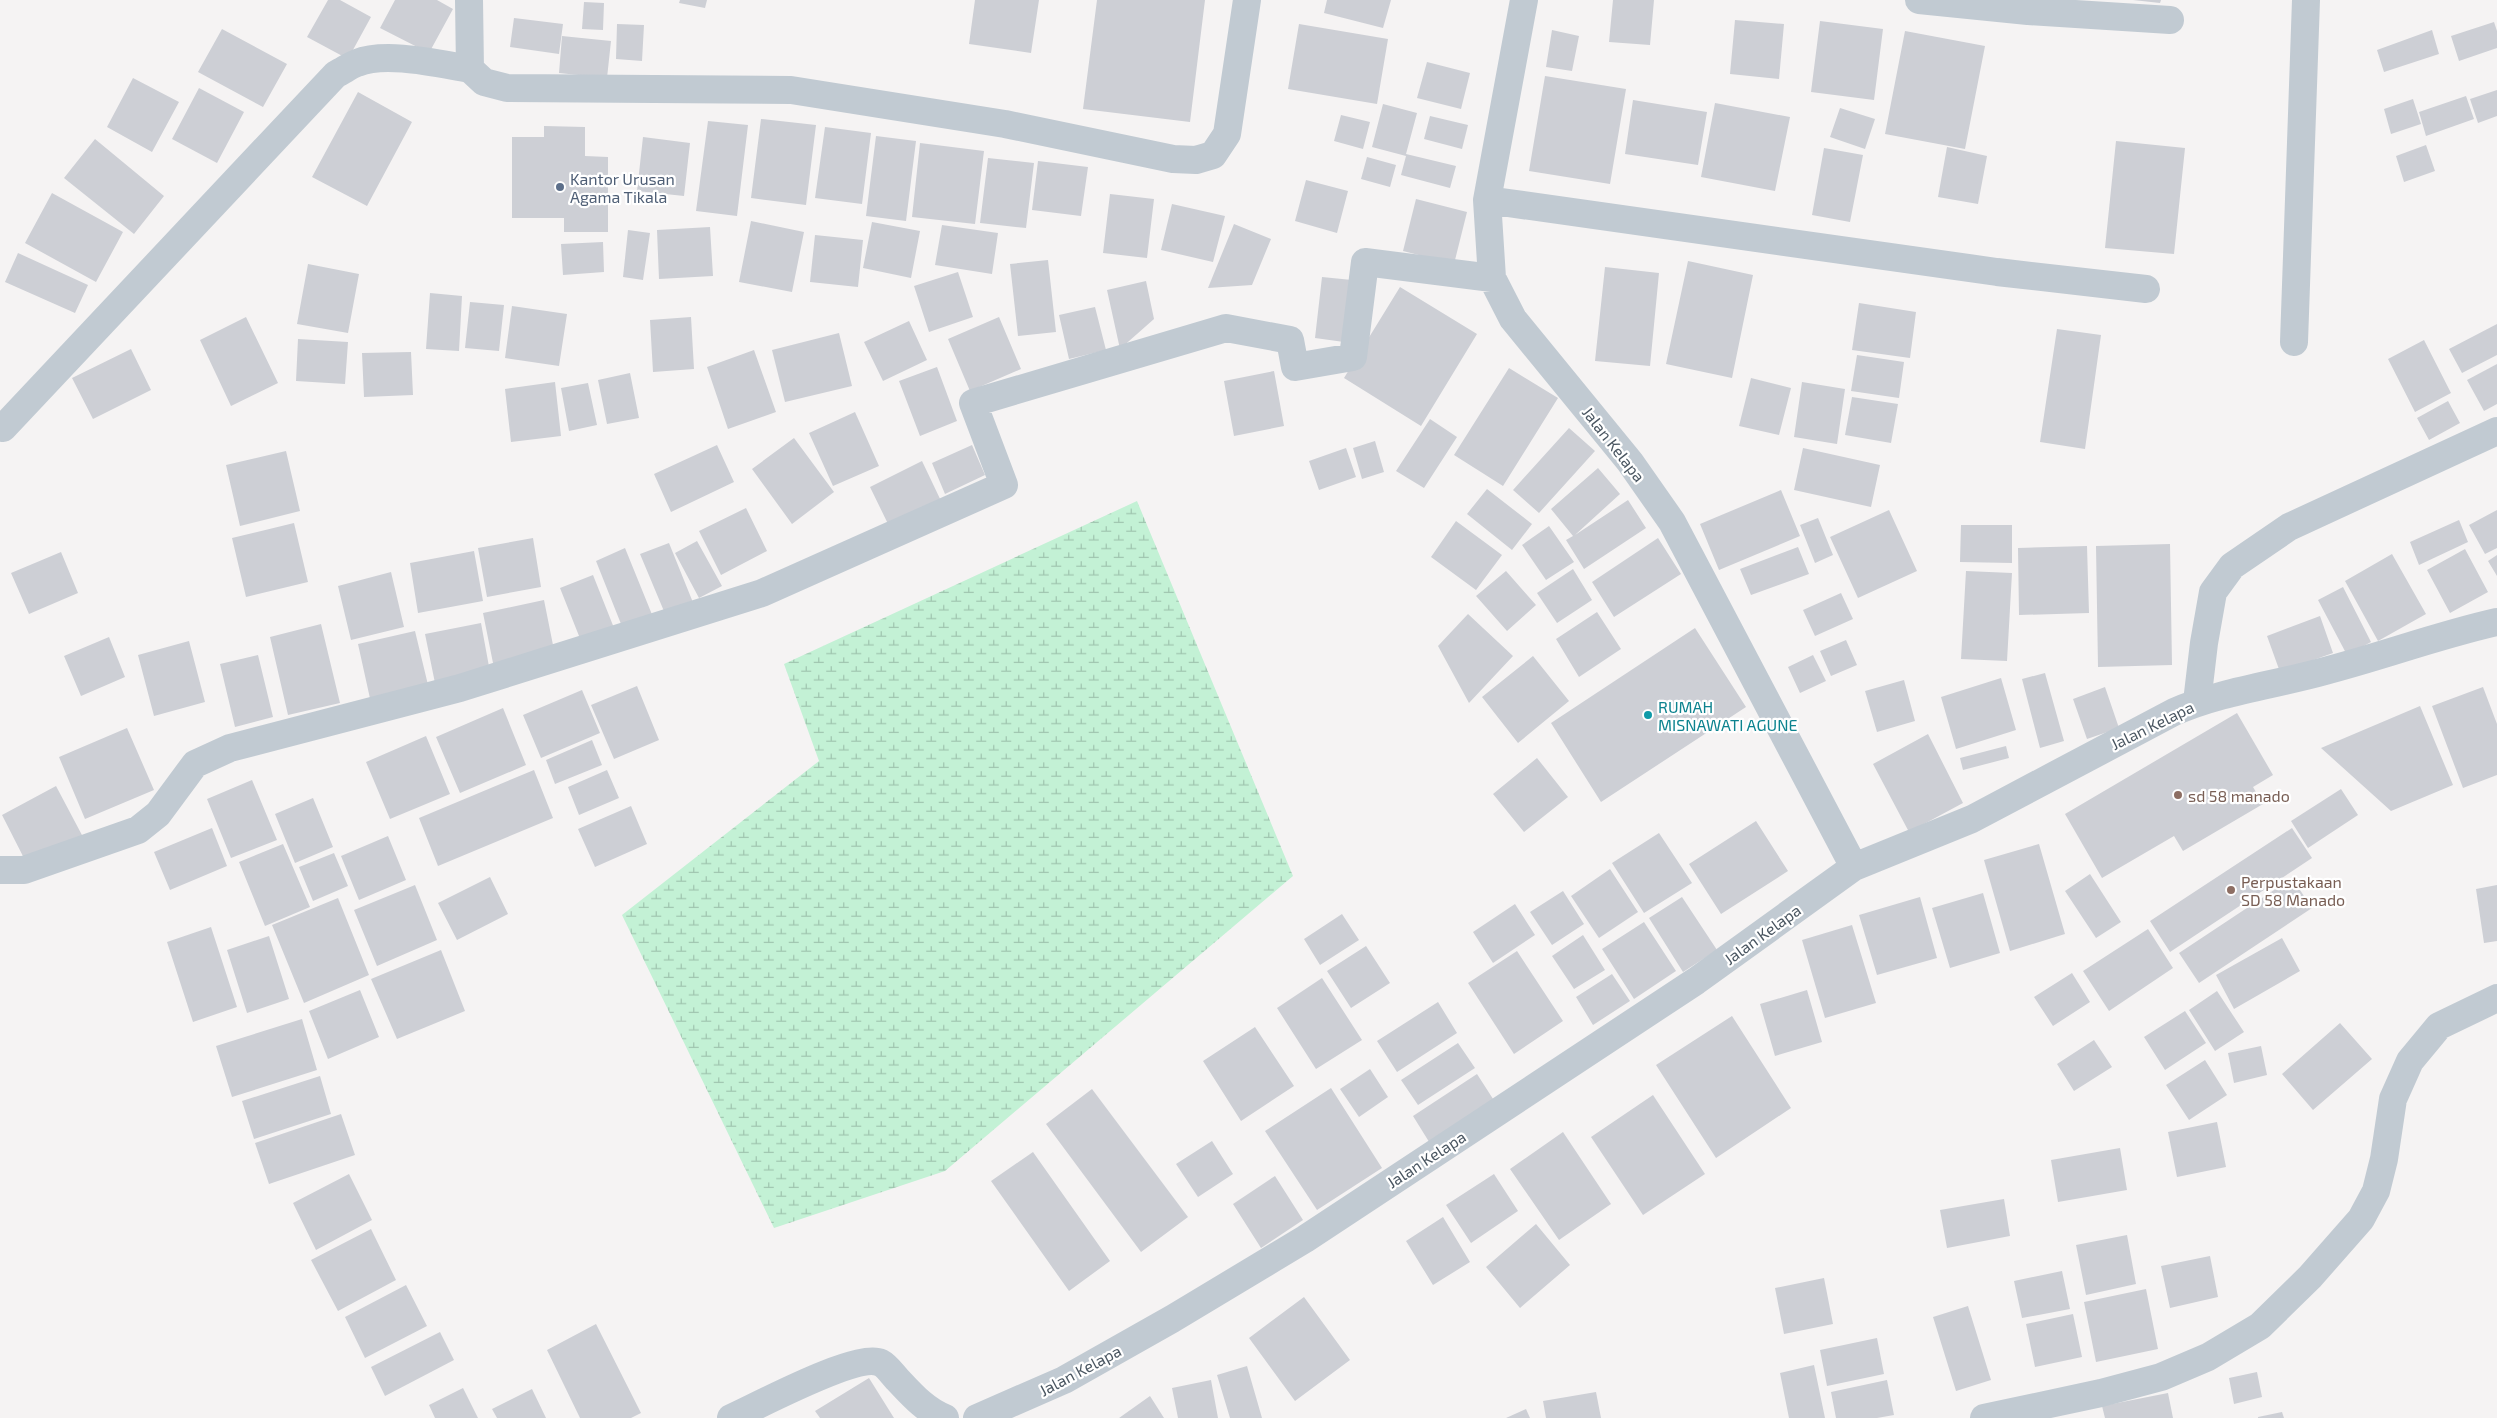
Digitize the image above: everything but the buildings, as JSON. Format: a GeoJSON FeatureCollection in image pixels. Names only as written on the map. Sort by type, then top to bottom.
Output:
{"type":"FeatureCollection","features":[{"type":"Feature","properties":{"kind":"street"},"geometry":{"type":"LineString","coordinates":[[469,0],[470,69]]}},
{"type":"Feature","properties":{"kind":"street"},"geometry":{"type":"LineString","coordinates":[[4,428],[336,74],[358,62],[378,59],[411,60],[470,69],[484,82],[507,88],[791,90],[1005,124],[1173,159],[1196,160],[1213,155],[1227,134],[1247,0]]}},
{"type":"Feature","properties":{"kind":"street","name":"Jalan Kelapa"},"geometry":{"type":"LineString","coordinates":[[1524,0],[1487,200],[1492,278],[1513,319],[1630,462],[1672,522],[1854,867]]}},
{"type":"Feature","properties":{"kind":"street"},"geometry":{"type":"LineString","coordinates":[[1919,0],[2028,11],[2170,20]]}},
{"type":"Feature","properties":{"kind":"street"},"geometry":{"type":"LineString","coordinates":[[2294,342],[2306,0]]}},
{"type":"Feature","properties":{"kind":"street"},"geometry":{"type":"LineString","coordinates":[[1487,200],[1997,272],[2146,288]]}},
{"type":"Feature","properties":{"kind":"street"},"geometry":{"type":"LineString","coordinates":[[0,870],[24,870],[138,830],[158,814],[195,764],[230,748],[460,688],[762,593],[1004,485],[973,403],[1226,328],[1290,340],[1295,367],[1353,357],[1365,262],[1492,278]]}},
{"type":"Feature","properties":{"kind":"street"},"geometry":{"type":"LineString","coordinates":[[2197,702],[2204,643],[2213,592],[2232,566],[2289,527],[2497,431]]}},
{"type":"Feature","properties":{"kind":"street","name":"Jalan Kelapa"},"geometry":{"type":"LineString","coordinates":[[977,1418],[1064,1380],[1172,1319],[1305,1239],[1696,981],[1854,867],[1972,819],[2174,712],[2197,702],[2326,671],[2461,630],[2497,622]]}},
{"type":"Feature","properties":{"kind":"street"},"geometry":{"type":"LineString","coordinates":[[1984,1418],[2101,1393],[2161,1377],[2208,1357],[2260,1326],[2310,1277],[2361,1219],[2376,1190],[2384,1159],[2393,1099],[2410,1061],[2439,1026],[2497,998]]}},
{"type":"Feature","properties":{"kind":"street"},"geometry":{"type":"LineString","coordinates":[[731,1418],[846,1366],[868,1360],[882,1363],[917,1400],[932,1412],[945,1418]]}},
{"type":"Feature","properties":{"kind":"green space"},"geometry":{"type":"Polygon","coordinates":[[[1137,501],[1293,876],[945,1171],[774,1228],[622,915],[819,761],[784,664],[1137,501]]]}},
{"type":"Feature","properties":{"kind":"place","name":"Kantor Urusan Agama Tikala"},"geometry":{"type":"Point","coordinates":[560,187]}},
{"type":"Feature","properties":{"kind":"place","name":"RUMAH MISNAWATI AGUNE"},"geometry":{"type":"Point","coordinates":[1648,715]}},
{"type":"Feature","properties":{"kind":"place","name":"sd 58 manado"},"geometry":{"type":"Point","coordinates":[2178,795]}},
{"type":"Feature","properties":{"kind":"place","name":"Perpustakaan SD 58 Manado"},"geometry":{"type":"Point","coordinates":[2231,890]}}]}
